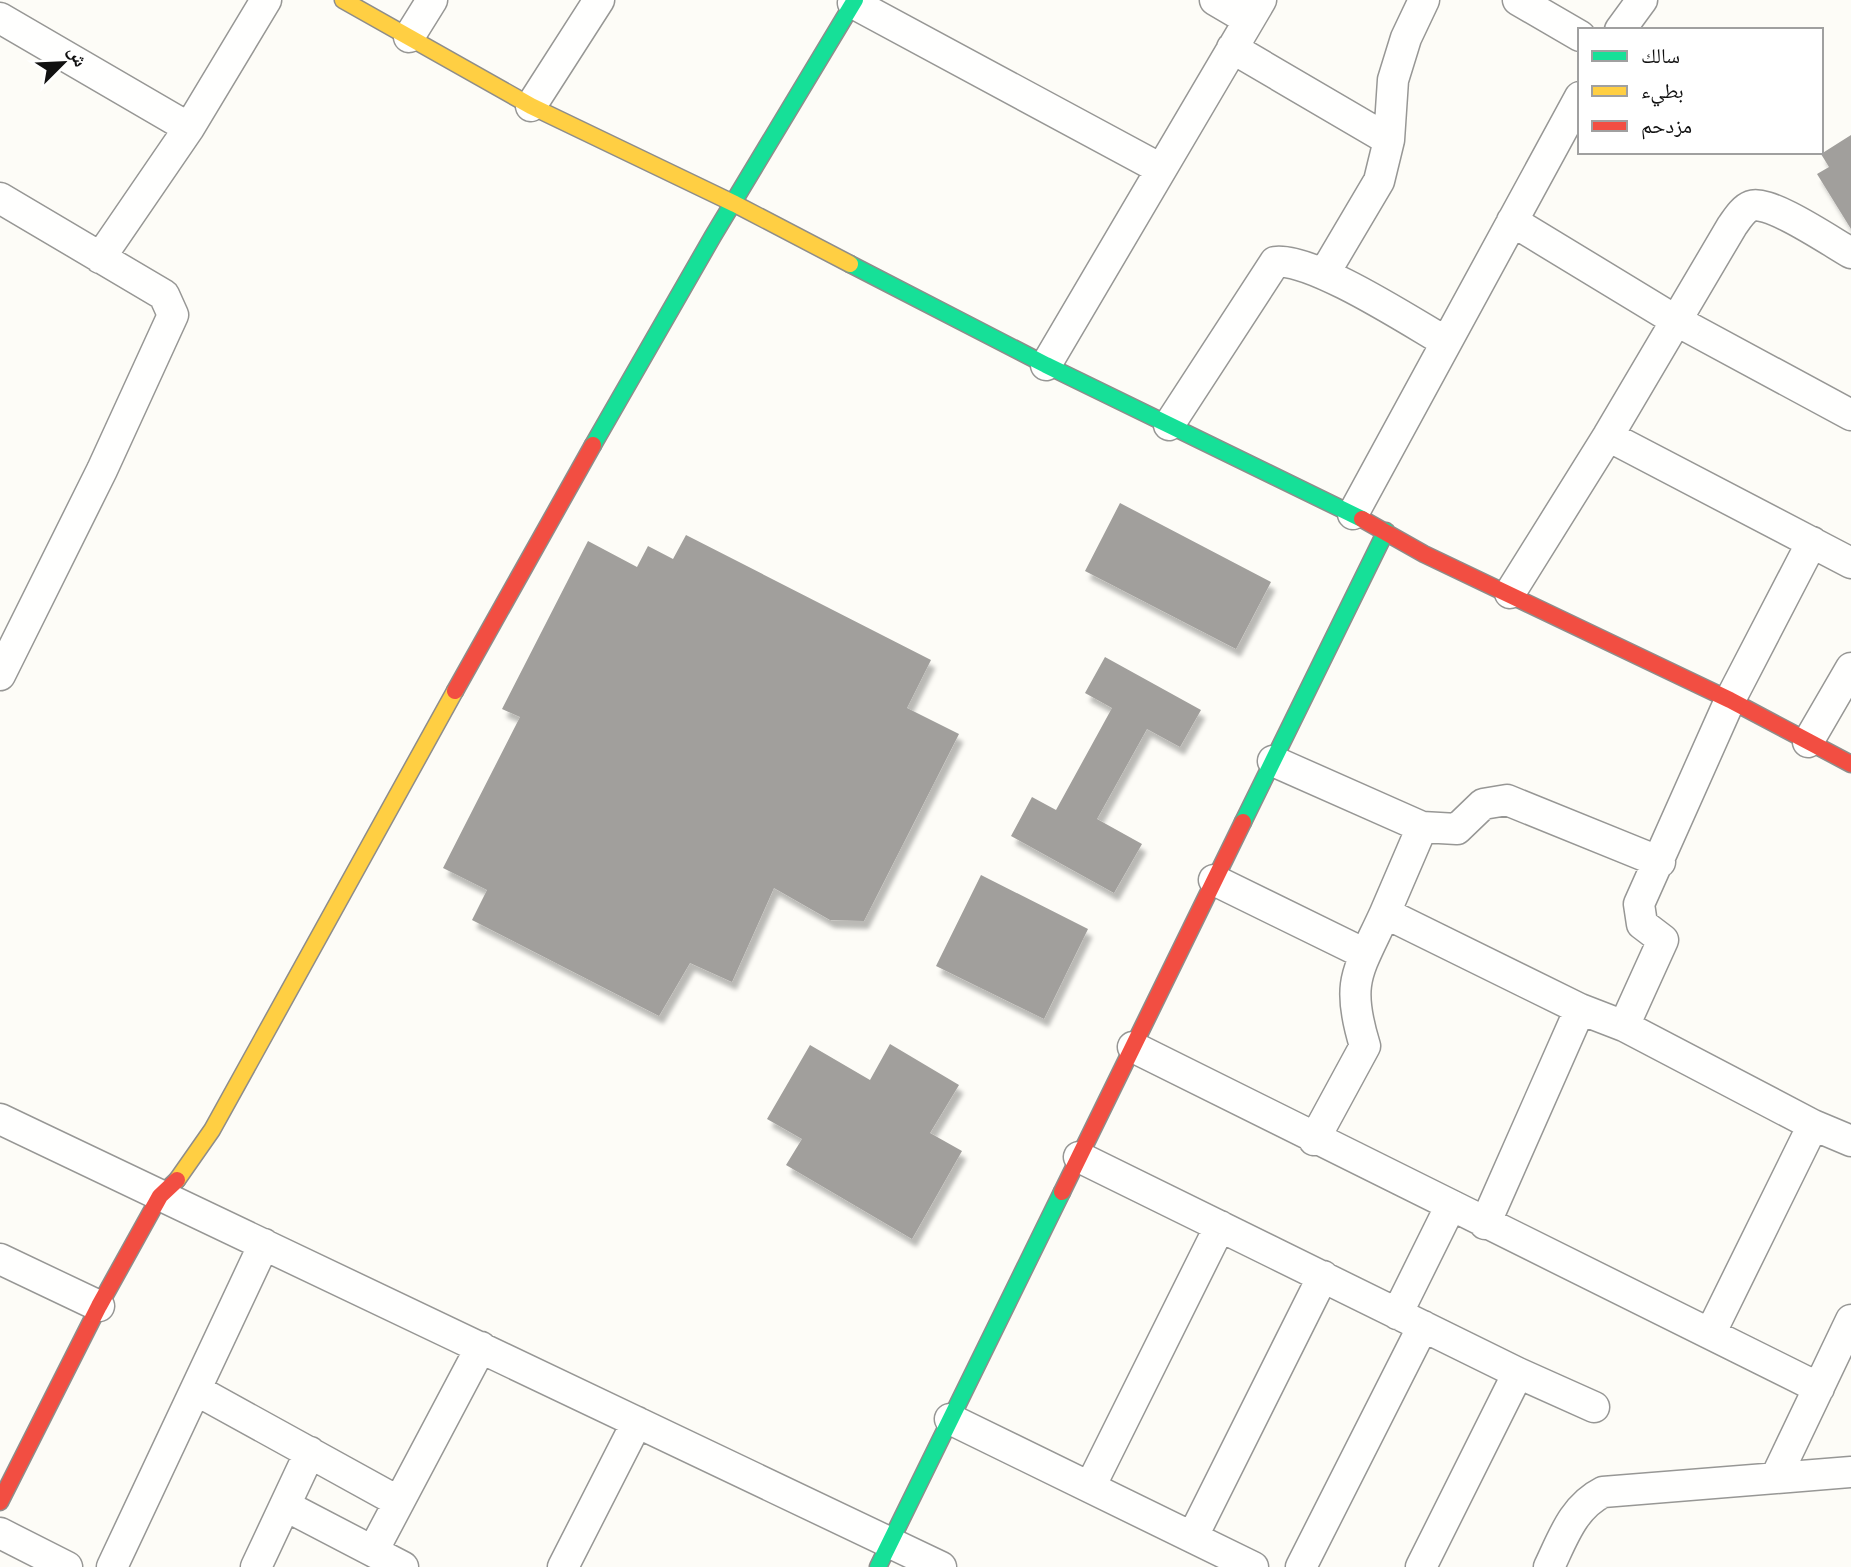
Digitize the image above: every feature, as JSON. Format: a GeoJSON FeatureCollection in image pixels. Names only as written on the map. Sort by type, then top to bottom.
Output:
{"type":"FeatureCollection","features":[{"type":"Feature","properties":{"kind":"street"},"geometry":{"type":"LineString","coordinates":[[100,258],[189,128],[266,0]]}},
{"type":"Feature","properties":{"kind":"street"},"geometry":{"type":"LineString","coordinates":[[343,0],[531,106],[735,204],[1046,365],[1353,514],[1424,554],[1730,700],[1851,764]]}},
{"type":"Feature","properties":{"kind":"street"},"geometry":{"type":"LineString","coordinates":[[409,37],[432,0]]}},
{"type":"Feature","properties":{"kind":"street"},"geometry":{"type":"LineString","coordinates":[[531,106],[599,0]]}},
{"type":"Feature","properties":{"kind":"street"},"geometry":{"type":"LineString","coordinates":[[1046,365],[1255,10],[1215,0]]}},
{"type":"Feature","properties":{"kind":"street"},"geometry":{"type":"LineString","coordinates":[[1324,274],[1378,181],[1389,140],[1393,80],[1406,38],[1424,0]]}},
{"type":"Feature","properties":{"kind":"street"},"geometry":{"type":"LineString","coordinates":[[1518,0],[1578,35]]}},
{"type":"Feature","properties":{"kind":"street"},"geometry":{"type":"LineString","coordinates":[[1621,28],[1642,0]]}},
{"type":"Feature","properties":{"kind":"street"},"geometry":{"type":"LineString","coordinates":[[0,1502],[99,1306],[160,1196],[185,1173],[212,1130],[564,495],[713,236],[735,204],[854,1],[1159,169]]}},
{"type":"Feature","properties":{"kind":"street"},"geometry":{"type":"LineString","coordinates":[[0,18],[189,128]]}},
{"type":"Feature","properties":{"kind":"street"},"geometry":{"type":"LineString","coordinates":[[1232,48],[1389,140]]}},
{"type":"Feature","properties":{"kind":"street"},"geometry":{"type":"LineString","coordinates":[[1353,514],[1578,101]]}},
{"type":"Feature","properties":{"kind":"street"},"geometry":{"type":"LineString","coordinates":[[0,198],[164,295],[172,307],[172,324],[0,676]]}},
{"type":"Feature","properties":{"kind":"street"},"geometry":{"type":"LineString","coordinates":[[1510,593],[1608,436],[1732,226],[1750,206],[1772,208],[1851,253]]}},
{"type":"Feature","properties":{"kind":"street"},"geometry":{"type":"LineString","coordinates":[[1512,221],[1675,320],[1851,415]]}},
{"type":"Feature","properties":{"kind":"street"},"geometry":{"type":"LineString","coordinates":[[1170,425],[1273,264],[1286,261],[1324,274],[1446,342]]}},
{"type":"Feature","properties":{"kind":"street"},"geometry":{"type":"LineString","coordinates":[[1608,436],[1851,562]]}},
{"type":"Feature","properties":{"kind":"street"},"geometry":{"type":"LineString","coordinates":[[884,1554],[1386,531]]}},
{"type":"Feature","properties":{"kind":"street"},"geometry":{"type":"LineString","coordinates":[[1624,1026],[1663,940],[1642,924],[1637,912],[1730,700],[1812,542]]}},
{"type":"Feature","properties":{"kind":"street"},"geometry":{"type":"LineString","coordinates":[[1808,742],[1851,668]]}},
{"type":"Feature","properties":{"kind":"street"},"geometry":{"type":"LineString","coordinates":[[1273,761],[1422,827],[1457,829],[1483,804],[1507,800],[1660,862]]}},
{"type":"Feature","properties":{"kind":"street"},"geometry":{"type":"LineString","coordinates":[[1314,1140],[1365,1046],[1356,1019],[1353,992],[1365,954],[1422,827]]}},
{"type":"Feature","properties":{"kind":"street"},"geometry":{"type":"LineString","coordinates":[[1214,880],[1365,954]]}},
{"type":"Feature","properties":{"kind":"street"},"geometry":{"type":"LineString","coordinates":[[1385,913],[1580,1009],[1624,1026],[1813,1125],[1851,1141]]}},
{"type":"Feature","properties":{"kind":"street"},"geometry":{"type":"LineString","coordinates":[[1485,1224],[1580,1009]]}},
{"type":"Feature","properties":{"kind":"street"},"geometry":{"type":"LineString","coordinates":[[1133,1047],[1314,1140],[1711,1332],[1819,1388]]}},
{"type":"Feature","properties":{"kind":"street"},"geometry":{"type":"LineString","coordinates":[[0,1119],[637,1422],[884,1554],[942,1567]]}},
{"type":"Feature","properties":{"kind":"street"},"geometry":{"type":"LineString","coordinates":[[1711,1332],[1813,1125]]}},
{"type":"Feature","properties":{"kind":"street"},"geometry":{"type":"LineString","coordinates":[[1079,1157],[1518,1373],[1594,1407]]}},
{"type":"Feature","properties":{"kind":"street"},"geometry":{"type":"LineString","coordinates":[[1301,1567],[1410,1320],[1450,1207]]}},
{"type":"Feature","properties":{"kind":"street"},"geometry":{"type":"LineString","coordinates":[[1090,1487],[1220,1226]]}},
{"type":"Feature","properties":{"kind":"street"},"geometry":{"type":"LineString","coordinates":[[112,1567],[264,1244]]}},
{"type":"Feature","properties":{"kind":"street"},"geometry":{"type":"LineString","coordinates":[[0,1259],[99,1306]]}},
{"type":"Feature","properties":{"kind":"street"},"geometry":{"type":"LineString","coordinates":[[1193,1536],[1323,1276]]}},
{"type":"Feature","properties":{"kind":"street"},"geometry":{"type":"LineString","coordinates":[[1776,1477],[1851,1320]]}},
{"type":"Feature","properties":{"kind":"street"},"geometry":{"type":"LineString","coordinates":[[373,1551],[481,1348]]}},
{"type":"Feature","properties":{"kind":"street"},"geometry":{"type":"LineString","coordinates":[[1421,1567],[1518,1373]]}},
{"type":"Feature","properties":{"kind":"street"},"geometry":{"type":"LineString","coordinates":[[196,1390],[399,1502]]}},
{"type":"Feature","properties":{"kind":"street"},"geometry":{"type":"LineString","coordinates":[[950,1419],[1253,1567]]}},
{"type":"Feature","properties":{"kind":"street"},"geometry":{"type":"LineString","coordinates":[[563,1567],[637,1422]]}},
{"type":"Feature","properties":{"kind":"street"},"geometry":{"type":"LineString","coordinates":[[256,1567],[310,1452]]}},
{"type":"Feature","properties":{"kind":"street"},"geometry":{"type":"LineString","coordinates":[[1549,1567],[1574,1517],[1587,1500],[1603,1492],[1851,1472]]}},
{"type":"Feature","properties":{"kind":"street"},"geometry":{"type":"LineString","coordinates":[[286,1507],[403,1567]]}},
{"type":"Feature","properties":{"kind":"street"},"geometry":{"type":"LineString","coordinates":[[0,1533],[67,1567]]}},
{"type":"Feature","properties":{"kind":"building"},"geometry":{"type":"Polygon","coordinates":[[[1851,135],[1851,229],[1817,174],[1829,167],[1821,154],[1851,135]]]}},
{"type":"Feature","properties":{"kind":"building"},"geometry":{"type":"Polygon","coordinates":[[[1120,503],[1271,582],[1236,649],[1085,571],[1120,503]]]}},
{"type":"Feature","properties":{"kind":"building"},"geometry":{"type":"Polygon","coordinates":[[[686,535],[931,660],[907,708],[959,734],[864,921],[830,920],[774,888],[732,982],[690,963],[659,1016],[472,920],[487,890],[443,868],[520,717],[502,709],[588,541],[637,567],[648,546],[673,559],[686,535]]]}},
{"type":"Feature","properties":{"kind":"building"},"geometry":{"type":"Polygon","coordinates":[[[1105,657],[1201,710],[1180,747],[1147,729],[1097,819],[1142,844],[1114,893],[1011,836],[1032,797],[1056,810],[1112,708],[1085,693],[1105,657]]]}},
{"type":"Feature","properties":{"kind":"building"},"geometry":{"type":"Polygon","coordinates":[[[981,875],[1088,929],[1044,1019],[936,966],[981,875]]]}},
{"type":"Feature","properties":{"kind":"building"},"geometry":{"type":"Polygon","coordinates":[[[890,1044],[959,1085],[930,1133],[962,1151],[912,1239],[786,1165],[802,1139],[767,1119],[810,1045],[870,1080],[890,1044]]]}},
{"type":"Feature","properties":{"kind":"traffic: fast"},"geometry":{"type":"LineString","coordinates":[[593,445],[713,236],[855,0]]}},
{"type":"Feature","properties":{"kind":"traffic: fast"},"geometry":{"type":"LineString","coordinates":[[850,264],[1046,365],[1362,519]]}},
{"type":"Feature","properties":{"kind":"traffic: fast"},"geometry":{"type":"LineString","coordinates":[[1243,822],[1386,531]]}},
{"type":"Feature","properties":{"kind":"traffic: fast"},"geometry":{"type":"LineString","coordinates":[[878,1567],[1062,1192]]}},
{"type":"Feature","properties":{"kind":"traffic: slow"},"geometry":{"type":"LineString","coordinates":[[343,0],[531,106],[735,204],[850,264]]}},
{"type":"Feature","properties":{"kind":"traffic: slow"},"geometry":{"type":"LineString","coordinates":[[177,1180],[212,1130],[455,691]]}},
{"type":"Feature","properties":{"kind":"traffic: jam"},"geometry":{"type":"LineString","coordinates":[[455,691],[593,445]]}},
{"type":"Feature","properties":{"kind":"traffic: jam"},"geometry":{"type":"LineString","coordinates":[[1362,519],[1424,554],[1730,700],[1851,764]]}},
{"type":"Feature","properties":{"kind":"traffic: jam"},"geometry":{"type":"LineString","coordinates":[[1062,1192],[1243,822]]}},
{"type":"Feature","properties":{"kind":"traffic: jam"},"geometry":{"type":"LineString","coordinates":[[0,1502],[99,1306],[160,1196],[177,1180]]}}]}
